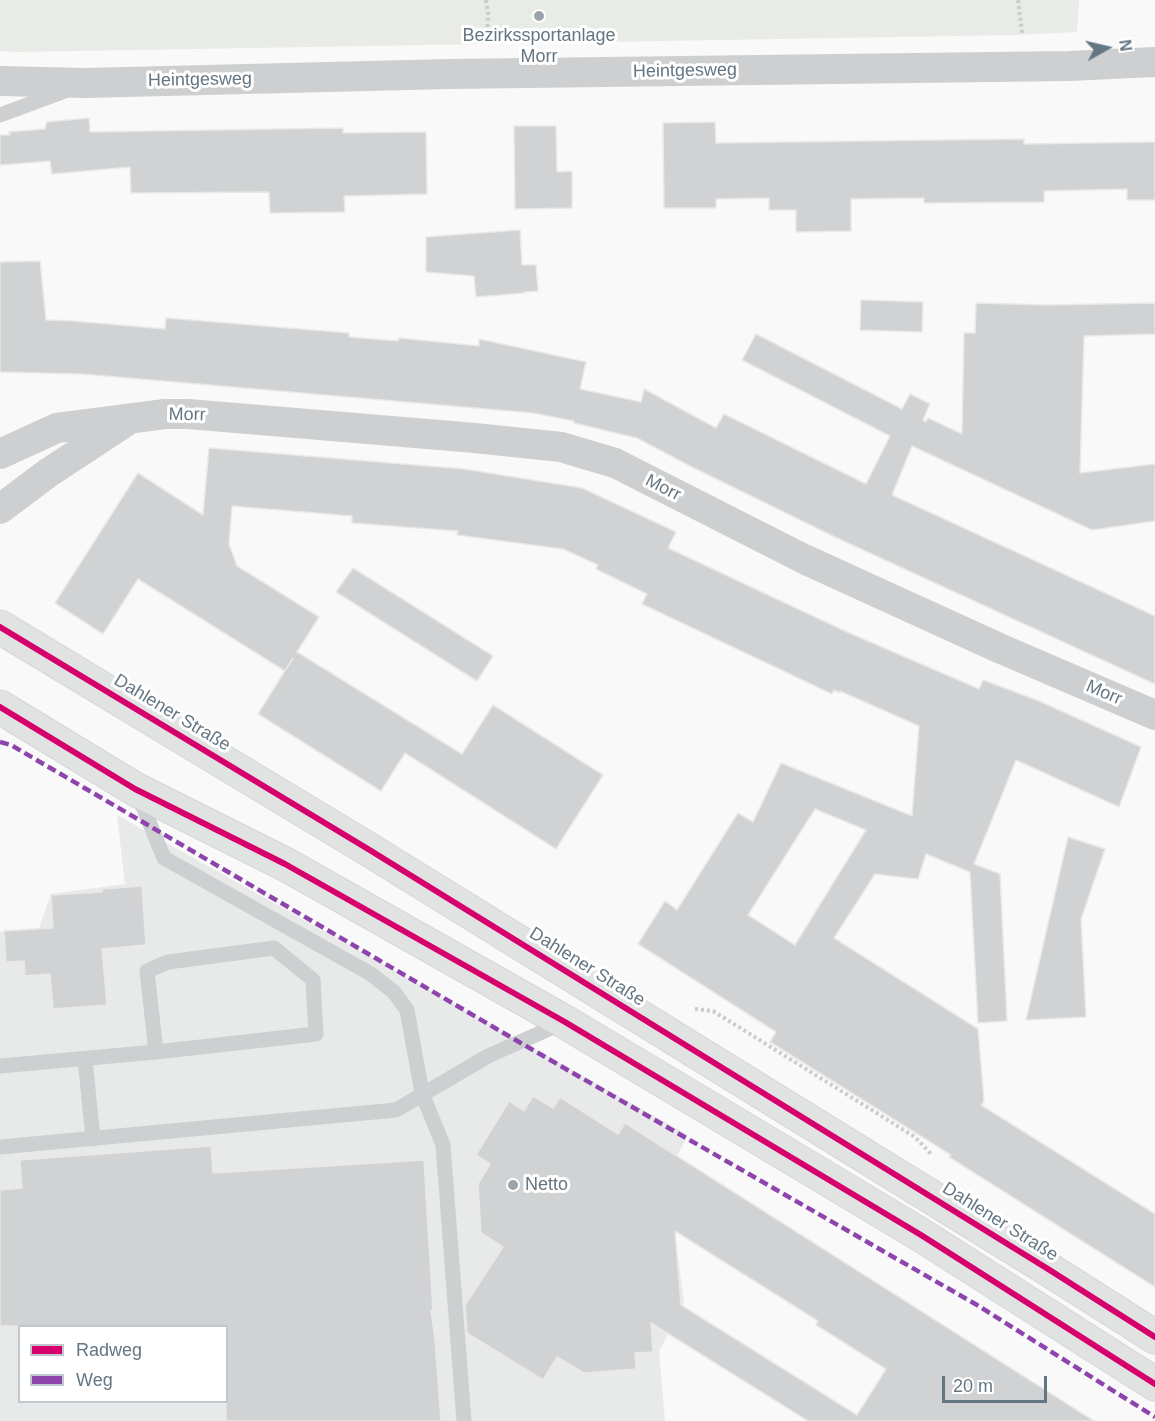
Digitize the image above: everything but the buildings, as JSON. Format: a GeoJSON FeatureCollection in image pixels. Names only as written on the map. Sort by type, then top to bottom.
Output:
{"type":"FeatureCollection","features":[{"type":"Feature","properties":{"kind":"main road","name":"Dahlener Straße"},"geometry":{"type":"LineString","coordinates":[[0,627],[368,849],[1155,1337]]}},
{"type":"Feature","properties":{"kind":"main road"},"geometry":{"type":"LineString","coordinates":[[2,709],[135,789],[285,864],[565,1022],[921,1235],[1155,1384]]}},
{"type":"Feature","properties":{"kind":"street","name":"Heintgesweg"},"geometry":{"type":"LineString","coordinates":[[0,81],[85,83],[487,74],[1069,66],[1155,62]]}},
{"type":"Feature","properties":{"kind":"street","name":"Morr"},"geometry":{"type":"LineString","coordinates":[[1,452],[57,428],[165,414],[204,415],[561,447],[615,464],[804,559],[999,648],[1155,715]]}},
{"type":"Feature","properties":{"kind":"street","name":"Morr"},"geometry":{"type":"LineString","coordinates":[[0,508],[131,418]]}},
{"type":"Feature","properties":{"kind":"lane"},"geometry":{"type":"LineString","coordinates":[[0,115],[85,83]]}},
{"type":"Feature","properties":{"kind":"lane"},"geometry":{"type":"LineString","coordinates":[[135,789],[164,858],[371,974],[394,992],[407,1010],[422,1093],[443,1145],[464,1421]]}},
{"type":"Feature","properties":{"kind":"lane"},"geometry":{"type":"LineString","coordinates":[[0,1066],[156,1052],[316,1034],[313,980],[274,948],[168,962],[147,971],[156,1052]]}},
{"type":"Feature","properties":{"kind":"lane"},"geometry":{"type":"LineString","coordinates":[[0,1147],[396,1110],[488,1056],[565,1022]]}},
{"type":"Feature","properties":{"kind":"lane"},"geometry":{"type":"LineString","coordinates":[[86,1059],[93,1139]]}},
{"type":"Feature","properties":{"kind":"path"},"geometry":{"type":"LineString","coordinates":[[486,0],[488,14],[487,74]]}},
{"type":"Feature","properties":{"kind":"shaded area","name":"Bezirkssportanlage Morr"},"geometry":{"type":"Polygon","coordinates":[[[0,0],[1079,0],[1077,32],[1014,35],[16,52],[0,51],[0,0]]]}},
{"type":"Feature","properties":{"kind":"shaded area"},"geometry":{"type":"Polygon","coordinates":[[[117,815],[688,1135],[636,1237],[679,1263],[684,1304],[659,1351],[665,1421],[0,1421],[0,932],[39,928],[51,894],[125,884],[117,815]]]}},
{"type":"Feature","properties":{"kind":"marked path"},"geometry":{"type":"LineString","coordinates":[[0,742],[11,745],[519,1042],[977,1305],[1155,1417]]}},
{"type":"Feature","properties":{"kind":"cycle path"},"geometry":{"type":"LineString","coordinates":[[0,627],[368,849],[1155,1337]]}},
{"type":"Feature","properties":{"kind":"cycle path"},"geometry":{"type":"LineString","coordinates":[[0,707],[135,789],[285,864],[565,1022],[921,1235],[1155,1384]]}},
{"type":"Feature","properties":{"kind":"place","name":"Bezirkssportanlage Morr"},"geometry":{"type":"Point","coordinates":[539,16]}},
{"type":"Feature","properties":{"kind":"place","name":"Netto"},"geometry":{"type":"Point","coordinates":[513,1185]}}]}
